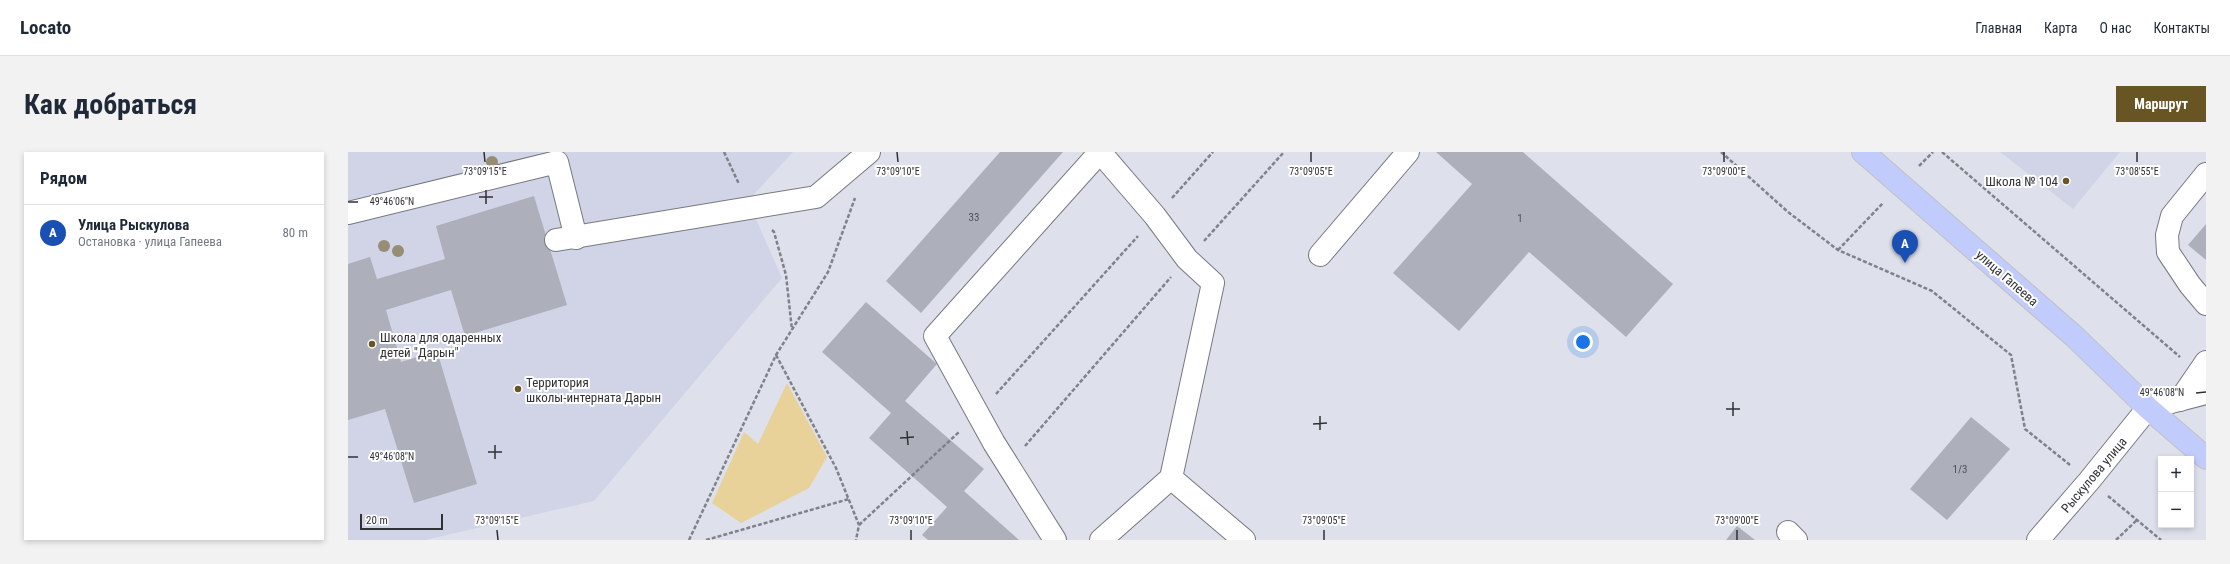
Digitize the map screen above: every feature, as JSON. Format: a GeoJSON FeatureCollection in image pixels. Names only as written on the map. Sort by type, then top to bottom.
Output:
{"type":"FeatureCollection","features":[{"type":"Feature","properties":{"kind":"main road","name":"улица Гапеева"},"geometry":{"type":"LineString","coordinates":[[1863,152],[2075,337],[2148,408],[2206,458]]}},
{"type":"Feature","properties":{"kind":"street"},"geometry":{"type":"LineString","coordinates":[[348,214],[556,162],[566,239],[816,197],[869,152]]}},
{"type":"Feature","properties":{"kind":"street"},"geometry":{"type":"LineString","coordinates":[[1055,540],[1008,466],[935,336],[1100,152],[1156,216],[1187,258],[1213,283],[1171,478],[1101,540]]}},
{"type":"Feature","properties":{"kind":"street"},"geometry":{"type":"LineString","coordinates":[[1320,255],[1408,152]]}},
{"type":"Feature","properties":{"kind":"street"},"geometry":{"type":"LineString","coordinates":[[2206,174],[2172,216],[2167,235],[2168,252],[2190,285],[2206,304]]}},
{"type":"Feature","properties":{"kind":"street"},"geometry":{"type":"LineString","coordinates":[[2180,400],[2202,367]]}},
{"type":"Feature","properties":{"kind":"street"},"geometry":{"type":"LineString","coordinates":[[2148,408],[2206,393]]}},
{"type":"Feature","properties":{"kind":"street","name":"Рыскулова улица"},"geometry":{"type":"LineString","coordinates":[[2038,540],[2089,481],[2148,408]]}},
{"type":"Feature","properties":{"kind":"street"},"geometry":{"type":"LineString","coordinates":[[1171,478],[1244,540]]}},
{"type":"Feature","properties":{"kind":"path"},"geometry":{"type":"LineString","coordinates":[[724,152],[750,208],[774,232],[786,275],[792,331]]}},
{"type":"Feature","properties":{"kind":"path"},"geometry":{"type":"LineString","coordinates":[[859,525],[978,415],[1213,152]]}},
{"type":"Feature","properties":{"kind":"path"},"geometry":{"type":"LineString","coordinates":[[1008,466],[1187,258],[1284,152]]}},
{"type":"Feature","properties":{"kind":"path"},"geometry":{"type":"LineString","coordinates":[[1721,152],[1788,212],[1838,250],[1932,291],[2010,355],[2025,429],[2161,540]]}},
{"type":"Feature","properties":{"kind":"path"},"geometry":{"type":"LineString","coordinates":[[1942,152],[2202,367]]}},
{"type":"Feature","properties":{"kind":"path"},"geometry":{"type":"LineString","coordinates":[[689,540],[776,355],[828,272],[856,197]]}},
{"type":"Feature","properties":{"kind":"path"},"geometry":{"type":"LineString","coordinates":[[776,355],[836,468],[859,525],[856,540]]}},
{"type":"Feature","properties":{"kind":"path"},"geometry":{"type":"LineString","coordinates":[[706,540],[848,499]]}},
{"type":"Feature","properties":{"kind":"path"},"geometry":{"type":"LineString","coordinates":[[2116,540],[2137,520]]}},
{"type":"Feature","properties":{"kind":"shaded area","name":"Территория школы-интерната Дарын"},"geometry":{"type":"Polygon","coordinates":[[[348,152],[793,152],[748,201],[782,278],[594,501],[425,540],[348,540],[348,152]]]}},
{"type":"Feature","properties":{"kind":"shaded area","name":"Школа № 104"},"geometry":{"type":"Polygon","coordinates":[[[2000,152],[2120,152],[2073,209],[2000,152]]]}},
{"type":"Feature","properties":{"kind":"shaded area"},"geometry":{"type":"Polygon","coordinates":[[[787,383],[827,457],[809,488],[741,523],[712,503],[744,432],[758,444],[787,383]]]}},
{"type":"Feature","properties":{"kind":"building"},"geometry":{"type":"Polygon","coordinates":[[[1000,152],[1063,152],[921,313],[886,281],[1000,152]]]}},
{"type":"Feature","properties":{"kind":"building"},"geometry":{"type":"Polygon","coordinates":[[[1436,152],[1523,152],[1673,284],[1626,337],[1529,252],[1459,331],[1393,273],[1472,184],[1436,152]]]}},
{"type":"Feature","properties":{"kind":"building","name":"Школа для одаренных детей \"Дарын\""},"geometry":{"type":"Polygon","coordinates":[[[534,196],[567,305],[465,336],[451,290],[386,310],[401,362],[437,351],[477,484],[414,503],[385,409],[348,420],[348,264],[370,257],[377,279],[445,259],[436,226],[534,196]]]}},
{"type":"Feature","properties":{"kind":"building"},"geometry":{"type":"Polygon","coordinates":[[[2206,224],[2206,260],[2188,245],[2206,224]]]}},
{"type":"Feature","properties":{"kind":"building"},"geometry":{"type":"Polygon","coordinates":[[[866,302],[937,364],[905,401],[984,469],[964,491],[1019,540],[928,540],[922,535],[947,507],[869,438],[891,413],[822,352],[866,302]]]}},
{"type":"Feature","properties":{"kind":"building"},"geometry":{"type":"Polygon","coordinates":[[[1971,417],[2010,449],[1947,520],[1910,489],[1971,417]]]}},
{"type":"Feature","properties":{"kind":"building"},"geometry":{"type":"Polygon","coordinates":[[[1737,526],[1755,540],[1726,540],[1737,526]]]}},
{"type":"Feature","properties":{"kind":"place","name":"Школа № 104"},"geometry":{"type":"Point","coordinates":[2066,181]}},
{"type":"Feature","properties":{"kind":"place","name":"Улица Рыскулова"},"geometry":{"type":"Point","coordinates":[1905,263]}},
{"type":"Feature","properties":{"kind":"place","name":"Школа для одаренных детей \"Дарын\""},"geometry":{"type":"Point","coordinates":[372,344]}},
{"type":"Feature","properties":{"kind":"place","name":"Территория школы-интерната Дарын"},"geometry":{"type":"Point","coordinates":[518,389]}}]}
